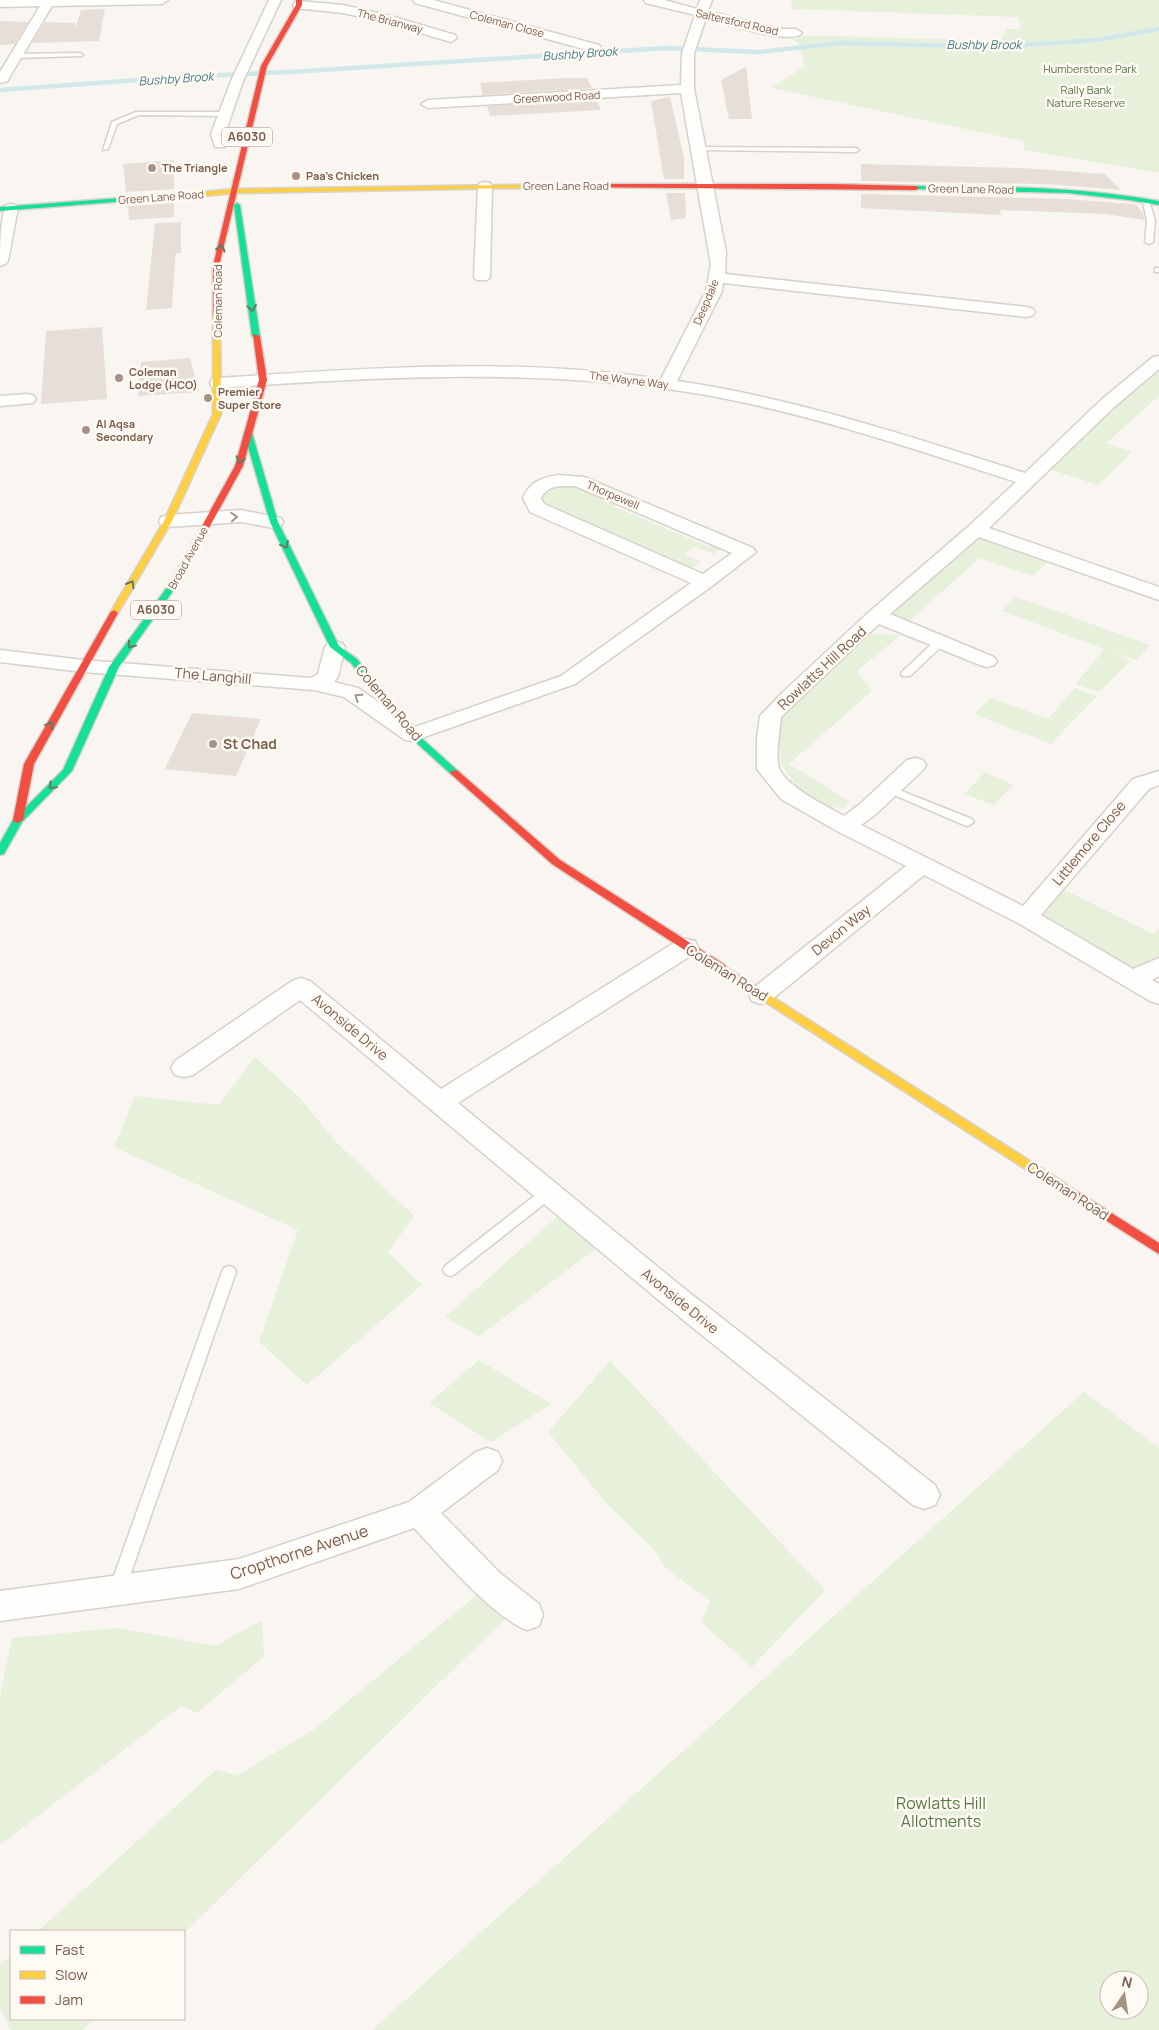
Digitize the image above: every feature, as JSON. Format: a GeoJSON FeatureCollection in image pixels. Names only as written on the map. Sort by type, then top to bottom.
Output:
{"type":"FeatureCollection","features":[{"type":"Feature","properties":{"kind":"main road","name":"Coleman Road"},"geometry":{"type":"LineString","coordinates":[[218,383],[216,266],[264,66],[299,2]]}},
{"type":"Feature","properties":{"kind":"main road","name":"Green Lane Road"},"geometry":{"type":"LineString","coordinates":[[6,209],[234,191],[485,186],[704,185],[1067,192],[1132,197],[1159,203]]}},
{"type":"Feature","properties":{"kind":"main road","name":"Coleman Road"},"geometry":{"type":"LineString","coordinates":[[234,191],[263,380]]}},
{"type":"Feature","properties":{"kind":"main road","name":"Broad Avenue"},"geometry":{"type":"LineString","coordinates":[[0,852],[18,820],[67,772],[114,667],[173,587],[238,466],[263,380]]}},
{"type":"Feature","properties":{"kind":"main road","name":"Broad Avenue"},"geometry":{"type":"LineString","coordinates":[[18,820],[29,764],[83,666],[168,521],[217,414],[218,383]]}},
{"type":"Feature","properties":{"kind":"main road","name":"Coleman Road"},"geometry":{"type":"LineString","coordinates":[[248,433],[274,522],[335,647],[354,661],[413,735],[556,862],[1159,1249]]}},
{"type":"Feature","properties":{"kind":"street"},"geometry":{"type":"LineString","coordinates":[[0,3],[162,0]]}},
{"type":"Feature","properties":{"kind":"street"},"geometry":{"type":"LineString","coordinates":[[220,144],[218,134],[237,81],[275,0]]}},
{"type":"Feature","properties":{"kind":"street","name":"Coleman Close"},"geometry":{"type":"LineString","coordinates":[[419,0],[595,48]]}},
{"type":"Feature","properties":{"kind":"street","name":"Saltersford Road"},"geometry":{"type":"LineString","coordinates":[[650,0],[777,33],[796,33]]}},
{"type":"Feature","properties":{"kind":"street","name":"Deepdale"},"geometry":{"type":"LineString","coordinates":[[667,384],[708,304],[718,278],[718,252],[687,89],[688,53],[706,0]]}},
{"type":"Feature","properties":{"kind":"street"},"geometry":{"type":"LineString","coordinates":[[0,79],[3,78],[14,56],[48,2]]}},
{"type":"Feature","properties":{"kind":"street","name":"The Brianway"},"geometry":{"type":"LineString","coordinates":[[299,2],[387,19],[451,38]]}},
{"type":"Feature","properties":{"kind":"street"},"geometry":{"type":"LineString","coordinates":[[0,56],[14,56]]}},
{"type":"Feature","properties":{"kind":"street","name":"Greenwood Road"},"geometry":{"type":"LineString","coordinates":[[428,104],[687,89]]}},
{"type":"Feature","properties":{"kind":"street"},"geometry":{"type":"LineString","coordinates":[[482,277],[485,186]]}},
{"type":"Feature","properties":{"kind":"street"},"geometry":{"type":"LineString","coordinates":[[0,261],[6,209]]}},
{"type":"Feature","properties":{"kind":"street"},"geometry":{"type":"LineString","coordinates":[[718,278],[1027,312]]}},
{"type":"Feature","properties":{"kind":"street","name":"The Wayne Way"},"geometry":{"type":"LineString","coordinates":[[218,383],[379,372],[473,370],[579,375],[667,384],[743,398],[817,416],[876,432],[1028,480]]}},
{"type":"Feature","properties":{"kind":"street","name":"Rowlatts Hill Road"},"geometry":{"type":"LineString","coordinates":[[1154,371],[1108,404],[976,530],[876,616],[771,716],[768,738],[768,769],[789,794],[921,866],[1026,917],[1159,994]]}},
{"type":"Feature","properties":{"kind":"street"},"geometry":{"type":"LineString","coordinates":[[0,401],[27,399]]}},
{"type":"Feature","properties":{"kind":"street","name":"Thorpewell"},"geometry":{"type":"LineString","coordinates":[[413,735],[568,680],[705,582],[746,552],[578,480],[544,484],[533,493],[532,498],[537,508],[705,582]]}},
{"type":"Feature","properties":{"kind":"street"},"geometry":{"type":"LineString","coordinates":[[168,521],[209,520],[241,516],[274,522]]}},
{"type":"Feature","properties":{"kind":"street"},"geometry":{"type":"LineString","coordinates":[[976,530],[1159,594]]}},
{"type":"Feature","properties":{"kind":"street"},"geometry":{"type":"LineString","coordinates":[[876,616],[987,661]]}},
{"type":"Feature","properties":{"kind":"street"},"geometry":{"type":"LineString","coordinates":[[314,684],[328,677],[335,647]]}},
{"type":"Feature","properties":{"kind":"street","name":"The Langhill"},"geometry":{"type":"LineString","coordinates":[[0,656],[83,666],[314,684],[351,692],[413,735]]}},
{"type":"Feature","properties":{"kind":"street"},"geometry":{"type":"LineString","coordinates":[[845,826],[915,765]]}},
{"type":"Feature","properties":{"kind":"street","name":"Littlemore Close"},"geometry":{"type":"LineString","coordinates":[[1026,917],[1141,784],[1159,778]]}},
{"type":"Feature","properties":{"kind":"street","name":"Devon Way"},"geometry":{"type":"LineString","coordinates":[[761,995],[921,866]]}},
{"type":"Feature","properties":{"kind":"street"},"geometry":{"type":"LineString","coordinates":[[440,1102],[686,947]]}},
{"type":"Feature","properties":{"kind":"street"},"geometry":{"type":"LineString","coordinates":[[1134,979],[1159,966]]}},
{"type":"Feature","properties":{"kind":"street","name":"Avonside Drive"},"geometry":{"type":"LineString","coordinates":[[184,1068],[301,986],[548,1193],[924,1495]]}},
{"type":"Feature","properties":{"kind":"street","name":"Cropthorne Avenue"},"geometry":{"type":"LineString","coordinates":[[0,1606],[239,1574],[419,1512],[487,1461]]}},
{"type":"Feature","properties":{"kind":"street"},"geometry":{"type":"LineString","coordinates":[[419,1512],[490,1584],[527,1615]]}},
{"type":"Feature","properties":{"kind":"lane"},"geometry":{"type":"LineString","coordinates":[[14,56],[80,55]]}},
{"type":"Feature","properties":{"kind":"lane"},"geometry":{"type":"LineString","coordinates":[[105,149],[114,123],[138,113],[225,114]]}},
{"type":"Feature","properties":{"kind":"lane"},"geometry":{"type":"LineString","coordinates":[[698,148],[856,150]]}},
{"type":"Feature","properties":{"kind":"lane"},"geometry":{"type":"LineString","coordinates":[[1145,200],[1151,221],[1149,242]]}},
{"type":"Feature","properties":{"kind":"lane"},"geometry":{"type":"LineString","coordinates":[[906,674],[940,642]]}},
{"type":"Feature","properties":{"kind":"lane"},"geometry":{"type":"LineString","coordinates":[[889,789],[968,822]]}},
{"type":"Feature","properties":{"kind":"lane"},"geometry":{"type":"LineString","coordinates":[[450,1270],[548,1193]]}},
{"type":"Feature","properties":{"kind":"lane"},"geometry":{"type":"LineString","coordinates":[[117,1590],[229,1272]]}},
{"type":"Feature","properties":{"kind":"green space"},"geometry":{"type":"Polygon","coordinates":[[[792,0],[1159,0],[1159,173],[1024,150],[1023,141],[772,88],[805,66],[799,44],[790,38],[797,39],[797,35],[1001,41],[1006,29],[1020,29],[1019,17],[791,9],[792,0]]]}},
{"type":"Feature","properties":{"kind":"green space"},"geometry":{"type":"Polygon","coordinates":[[[1159,361],[1159,396],[1106,443],[1132,452],[1098,485],[1043,467],[1159,361]]]}},
{"type":"Feature","properties":{"kind":"green space"},"geometry":{"type":"Polygon","coordinates":[[[569,484],[618,502],[613,506],[709,547],[715,543],[723,547],[713,554],[695,547],[684,554],[701,562],[691,569],[544,505],[540,496],[547,488],[569,484]]]}},
{"type":"Feature","properties":{"kind":"green space"},"geometry":{"type":"Polygon","coordinates":[[[976,530],[1049,560],[1033,576],[980,558],[902,627],[876,616],[976,530]]]}},
{"type":"Feature","properties":{"kind":"green space"},"geometry":{"type":"Polygon","coordinates":[[[1016,597],[1150,645],[1136,660],[1113,652],[1130,661],[1099,692],[1076,684],[1104,649],[1002,611],[1016,597]]]}},
{"type":"Feature","properties":{"kind":"green space"},"geometry":{"type":"Polygon","coordinates":[[[872,634],[901,635],[857,671],[872,691],[789,764],[849,801],[845,808],[831,807],[797,787],[781,764],[779,738],[782,716],[800,697],[872,634]]]}},
{"type":"Feature","properties":{"kind":"green space"},"geometry":{"type":"Polygon","coordinates":[[[1075,688],[1097,696],[1051,744],[974,714],[991,698],[1048,719],[1075,688]]]}},
{"type":"Feature","properties":{"kind":"green space"},"geometry":{"type":"Polygon","coordinates":[[[985,772],[1013,785],[994,805],[964,794],[985,772]]]}},
{"type":"Feature","properties":{"kind":"green space"},"geometry":{"type":"Polygon","coordinates":[[[1054,885],[1154,934],[1159,928],[1159,966],[1134,979],[1028,919],[1054,885]]]}},
{"type":"Feature","properties":{"kind":"green space"},"geometry":{"type":"Polygon","coordinates":[[[255,1057],[300,1098],[334,1140],[414,1216],[388,1252],[422,1285],[307,1385],[259,1342],[298,1230],[114,1147],[135,1096],[219,1105],[255,1057]]]}},
{"type":"Feature","properties":{"kind":"green space"},"geometry":{"type":"Polygon","coordinates":[[[559,1215],[606,1241],[479,1336],[445,1317],[559,1215]]]}},
{"type":"Feature","properties":{"kind":"green space"},"geometry":{"type":"Polygon","coordinates":[[[479,1360],[551,1404],[491,1442],[429,1403],[479,1360]]]}},
{"type":"Feature","properties":{"kind":"green space"},"geometry":{"type":"Polygon","coordinates":[[[610,1361],[825,1590],[752,1667],[701,1622],[710,1601],[666,1568],[653,1548],[609,1506],[548,1432],[610,1361]]]}},
{"type":"Feature","properties":{"kind":"green space","name":"Rowlatts Hill Allotments"},"geometry":{"type":"Polygon","coordinates":[[[1084,1392],[1159,1448],[1159,2030],[372,2030],[1084,1392]]]}},
{"type":"Feature","properties":{"kind":"green space"},"geometry":{"type":"Polygon","coordinates":[[[490,1584],[517,1607],[185,1932],[185,1930],[39,1930],[217,1769],[236,1776],[312,1731],[490,1584]]]}},
{"type":"Feature","properties":{"kind":"green space"},"geometry":{"type":"Polygon","coordinates":[[[262,1620],[264,1656],[197,1713],[181,1706],[0,1845],[0,1697],[12,1638],[118,1628],[215,1646],[262,1620]]]}},
{"type":"Feature","properties":{"kind":"green space"},"geometry":{"type":"Polygon","coordinates":[[[10,1956],[10,2020],[93,2020],[82,2030],[11,2030],[0,2008],[0,1965],[10,1956]]]}},
{"type":"Feature","properties":{"kind":"building"},"geometry":{"type":"Polygon","coordinates":[[[105,9],[99,41],[32,43],[45,22],[75,23],[75,29],[81,10],[105,9]]]}},
{"type":"Feature","properties":{"kind":"building"},"geometry":{"type":"Polygon","coordinates":[[[0,21],[28,22],[15,44],[0,45],[0,21]]]}},
{"type":"Feature","properties":{"kind":"building"},"geometry":{"type":"Polygon","coordinates":[[[746,67],[752,119],[729,119],[721,80],[746,67]]]}},
{"type":"Feature","properties":{"kind":"building"},"geometry":{"type":"Polygon","coordinates":[[[587,78],[592,88],[483,95],[480,83],[587,78]]]}},
{"type":"Feature","properties":{"kind":"building"},"geometry":{"type":"Polygon","coordinates":[[[670,97],[684,158],[684,179],[664,179],[651,101],[670,97]]]}},
{"type":"Feature","properties":{"kind":"building"},"geometry":{"type":"Polygon","coordinates":[[[597,100],[601,110],[490,116],[487,106],[597,100]]]}},
{"type":"Feature","properties":{"kind":"building"},"geometry":{"type":"Polygon","coordinates":[[[174,160],[174,189],[126,192],[123,164],[174,160]]]}},
{"type":"Feature","properties":{"kind":"building"},"geometry":{"type":"Polygon","coordinates":[[[861,164],[1021,168],[1105,174],[1121,190],[1046,184],[861,181],[861,164]]]}},
{"type":"Feature","properties":{"kind":"building"},"geometry":{"type":"Polygon","coordinates":[[[666,193],[685,193],[686,218],[671,220],[666,193]]]}},
{"type":"Feature","properties":{"kind":"building"},"geometry":{"type":"Polygon","coordinates":[[[861,194],[1067,199],[1131,204],[1136,205],[1143,213],[1145,220],[1106,214],[1000,210],[1001,215],[861,208],[861,194]]]}},
{"type":"Feature","properties":{"kind":"building"},"geometry":{"type":"Polygon","coordinates":[[[174,203],[174,217],[129,220],[128,206],[174,203]]]}},
{"type":"Feature","properties":{"kind":"building"},"geometry":{"type":"Polygon","coordinates":[[[181,222],[181,253],[176,253],[175,259],[172,308],[146,310],[155,223],[181,222]]]}},
{"type":"Feature","properties":{"kind":"building"},"geometry":{"type":"Polygon","coordinates":[[[102,327],[107,399],[41,404],[46,331],[102,327]]]}},
{"type":"Feature","properties":{"kind":"building"},"geometry":{"type":"Polygon","coordinates":[[[190,358],[199,392],[138,396],[141,362],[190,358]]]}},
{"type":"Feature","properties":{"kind":"building","name":"St Chad"},"geometry":{"type":"Polygon","coordinates":[[[192,713],[261,719],[236,776],[165,769],[192,713]]]}},
{"type":"Feature","properties":{"kind":"waterway","name":"Bushby Brook"},"geometry":{"type":"LineString","coordinates":[[0,90],[179,77],[289,72],[667,48],[759,52],[840,43],[996,47],[1096,40],[1159,29]]}},
{"type":"Feature","properties":{"kind":"traffic: fast"},"geometry":{"type":"LineString","coordinates":[[916,188],[1068,191],[1159,203]]}},
{"type":"Feature","properties":{"kind":"traffic: fast"},"geometry":{"type":"LineString","coordinates":[[0,209],[202,194]]}},
{"type":"Feature","properties":{"kind":"traffic: fast"},"geometry":{"type":"LineString","coordinates":[[237,205],[256,336]]}},
{"type":"Feature","properties":{"kind":"traffic: fast"},"geometry":{"type":"LineString","coordinates":[[248,433],[274,522],[335,647],[354,661],[413,735],[455,773]]}},
{"type":"Feature","properties":{"kind":"traffic: fast"},"geometry":{"type":"LineString","coordinates":[[0,852],[18,820],[67,771],[114,667],[174,584]]}},
{"type":"Feature","properties":{"kind":"traffic: slow"},"geometry":{"type":"LineString","coordinates":[[202,194],[235,191],[570,186]]}},
{"type":"Feature","properties":{"kind":"traffic: slow"},"geometry":{"type":"LineString","coordinates":[[114,613],[168,521],[217,414],[216,313]]}},
{"type":"Feature","properties":{"kind":"traffic: slow"},"geometry":{"type":"LineString","coordinates":[[721,968],[1062,1187]]}},
{"type":"Feature","properties":{"kind":"traffic: jam"},"geometry":{"type":"LineString","coordinates":[[216,313],[216,266],[264,66],[299,5],[299,0]]}},
{"type":"Feature","properties":{"kind":"traffic: jam"},"geometry":{"type":"LineString","coordinates":[[570,186],[832,186],[916,188]]}},
{"type":"Feature","properties":{"kind":"traffic: jam"},"geometry":{"type":"LineString","coordinates":[[174,584],[239,466],[263,380],[256,336]]}},
{"type":"Feature","properties":{"kind":"traffic: jam"},"geometry":{"type":"LineString","coordinates":[[18,820],[29,764],[114,613]]}},
{"type":"Feature","properties":{"kind":"traffic: jam"},"geometry":{"type":"LineString","coordinates":[[455,773],[556,862],[721,968]]}},
{"type":"Feature","properties":{"kind":"traffic: jam"},"geometry":{"type":"LineString","coordinates":[[1062,1187],[1159,1249]]}},
{"type":"Feature","properties":{"kind":"place","name":"The Triangle"},"geometry":{"type":"Point","coordinates":[152,168]}},
{"type":"Feature","properties":{"kind":"place","name":"Paa's Chicken"},"geometry":{"type":"Point","coordinates":[296,176]}},
{"type":"Feature","properties":{"kind":"place","name":"Coleman Lodge (HCO)"},"geometry":{"type":"Point","coordinates":[119,378]}},
{"type":"Feature","properties":{"kind":"place","name":"Premier Super Store"},"geometry":{"type":"Point","coordinates":[208,398]}},
{"type":"Feature","properties":{"kind":"place","name":"Al Aqsa Secondary"},"geometry":{"type":"Point","coordinates":[86,430]}},
{"type":"Feature","properties":{"kind":"place","name":"St Chad"},"geometry":{"type":"Point","coordinates":[213,744]}},
{"type":"Feature","properties":{"kind":"park label","name":"Humberstone Park"},"geometry":{"type":"Point","coordinates":[1090,69]}},
{"type":"Feature","properties":{"kind":"park label","name":"Rally Bank Nature Reserve"},"geometry":{"type":"Point","coordinates":[1086,96]}}]}
